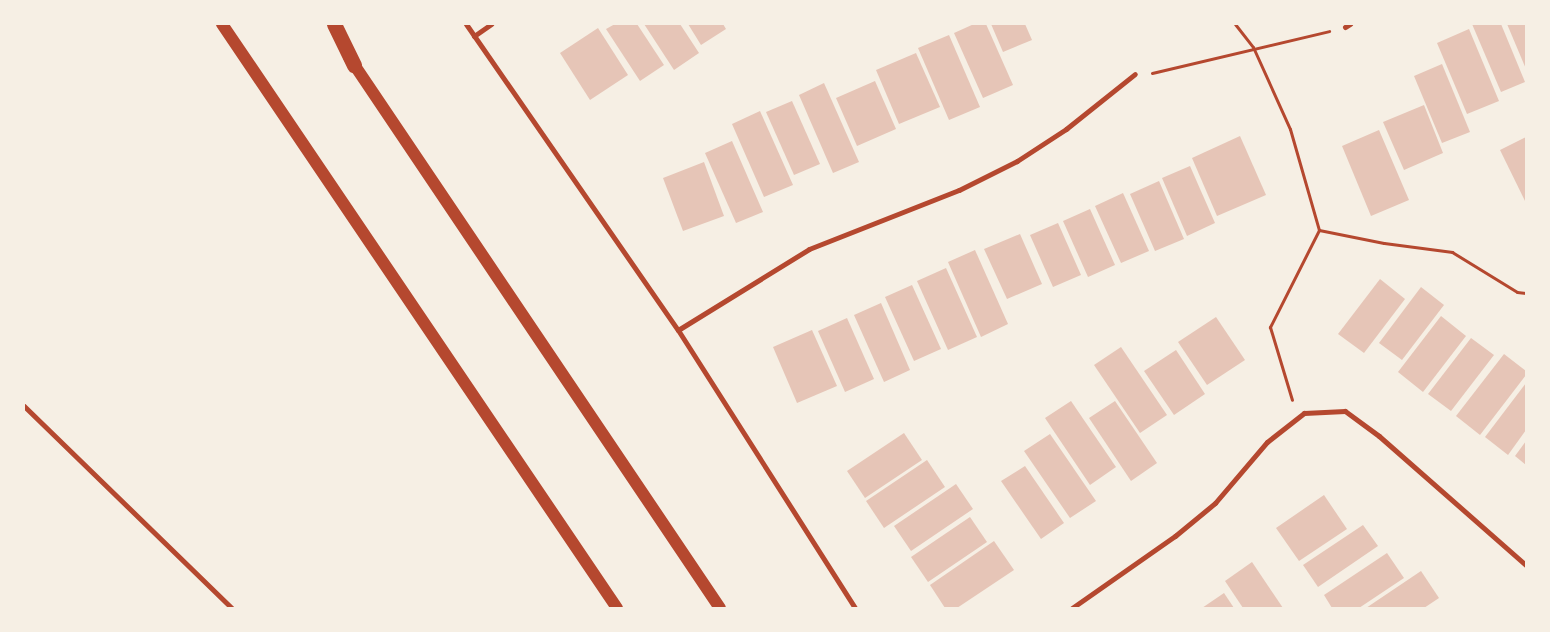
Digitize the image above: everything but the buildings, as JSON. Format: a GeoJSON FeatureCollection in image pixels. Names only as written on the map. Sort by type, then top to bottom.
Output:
{"type":"FeatureCollection","features":[{"type":"Feature","properties":{"kind":"highway"},"geometry":{"type":"LineString","coordinates":[[334,24],[354,64]]}},
{"type":"Feature","properties":{"kind":"main road"},"geometry":{"type":"LineString","coordinates":[[222,24],[617,608]]}},
{"type":"Feature","properties":{"kind":"main road"},"geometry":{"type":"LineString","coordinates":[[327,24],[720,608]]}},
{"type":"Feature","properties":{"kind":"street"},"geometry":{"type":"LineString","coordinates":[[466,24],[678,330],[855,608]]}},
{"type":"Feature","properties":{"kind":"street"},"geometry":{"type":"LineString","coordinates":[[474,36],[491,24]]}},
{"type":"Feature","properties":{"kind":"street"},"geometry":{"type":"LineString","coordinates":[[678,330],[808,248],[959,190],[1017,161],[1066,128],[1135,74]]}},
{"type":"Feature","properties":{"kind":"street"},"geometry":{"type":"LineString","coordinates":[[24,406],[232,608]]}},
{"type":"Feature","properties":{"kind":"street"},"geometry":{"type":"LineString","coordinates":[[1072,608],[1175,536],[1215,504],[1267,442],[1304,413],[1345,411],[1379,436],[1526,565]]}},
{"type":"Feature","properties":{"kind":"path"},"geometry":{"type":"LineString","coordinates":[[1235,24],[1252,47],[1290,129],[1319,230],[1270,327],[1297,418]]}},
{"type":"Feature","properties":{"kind":"path"},"geometry":{"type":"LineString","coordinates":[[1130,78],[1252,47],[1348,26]]}},
{"type":"Feature","properties":{"kind":"path"},"geometry":{"type":"LineString","coordinates":[[1319,230],[1384,243],[1452,252],[1517,292],[1526,293]]}}]}
